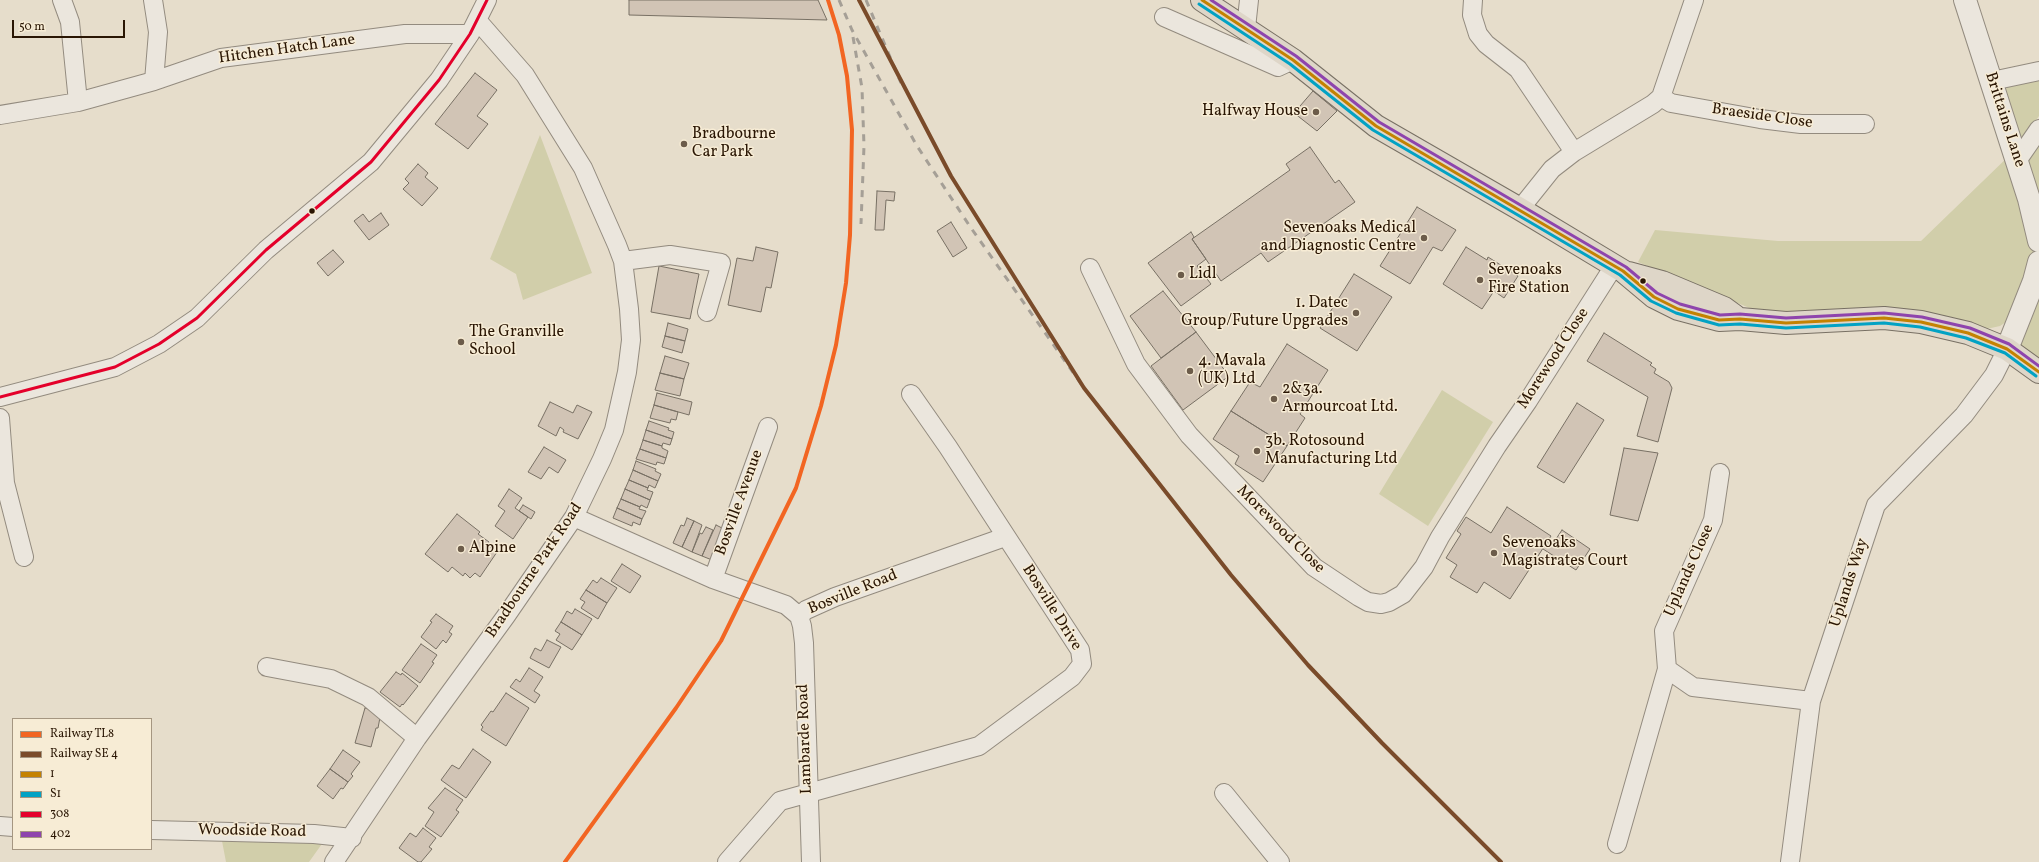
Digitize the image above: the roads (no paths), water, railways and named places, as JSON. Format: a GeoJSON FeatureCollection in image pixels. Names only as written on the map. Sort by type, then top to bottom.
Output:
{"type":"FeatureCollection","features":[{"type":"Feature","properties":{"kind":"main road"},"geometry":{"type":"LineString","coordinates":[[1202,0],[1293,60],[1376,126],[1520,209],[1618,269],[1654,297],[1678,309],[1719,320],[1740,319],[1786,323],[1884,318],[1921,322],[1968,333],[2007,349],[2039,372]]}},
{"type":"Feature","properties":{"kind":"street"},"geometry":{"type":"LineString","coordinates":[[62,0],[70,22],[78,102]]}},
{"type":"Feature","properties":{"kind":"street"},"geometry":{"type":"LineString","coordinates":[[153,0],[158,32],[154,81]]}},
{"type":"Feature","properties":{"kind":"street"},"geometry":{"type":"LineString","coordinates":[[0,397],[115,367],[159,344],[197,318],[266,250],[371,162],[439,80],[473,27],[487,0]]}},
{"type":"Feature","properties":{"kind":"street"},"geometry":{"type":"LineString","coordinates":[[1246,28],[1249,0]]}},
{"type":"Feature","properties":{"kind":"street"},"geometry":{"type":"LineString","coordinates":[[1474,0],[1472,15],[1478,34],[1486,44],[1524,75],[1574,152]]}},
{"type":"Feature","properties":{"kind":"street"},"geometry":{"type":"LineString","coordinates":[[1520,209],[1552,169],[1574,152],[1653,104],[1661,97],[1694,0]]}},
{"type":"Feature","properties":{"kind":"street","name":"Brittains Lane"},"geometry":{"type":"LineString","coordinates":[[1965,0],[2018,161],[2039,241]]}},
{"type":"Feature","properties":{"kind":"street"},"geometry":{"type":"LineString","coordinates":[[1164,17],[1278,67],[1293,60]]}},
{"type":"Feature","properties":{"kind":"street","name":"Hitchen Hatch Lane"},"geometry":{"type":"LineString","coordinates":[[0,115],[78,102],[154,81],[221,58],[405,34],[473,27]]}},
{"type":"Feature","properties":{"kind":"street","name":"Bradbourne Park Road"},"geometry":{"type":"LineString","coordinates":[[334,862],[352,838],[417,738],[506,616],[574,517],[602,459],[614,430],[627,372],[631,340],[623,261],[583,168],[525,75],[473,27]]}},
{"type":"Feature","properties":{"kind":"street"},"geometry":{"type":"LineString","coordinates":[[1992,81],[2039,71]]}},
{"type":"Feature","properties":{"kind":"street","name":"Braeside Close"},"geometry":{"type":"LineString","coordinates":[[1661,97],[1671,103],[1760,119],[1801,124],[1865,124]]}},
{"type":"Feature","properties":{"kind":"street"},"geometry":{"type":"LineString","coordinates":[[2018,161],[2039,129]]}},
{"type":"Feature","properties":{"kind":"street"},"geometry":{"type":"LineString","coordinates":[[623,261],[670,254],[721,262],[707,312]]}},
{"type":"Feature","properties":{"kind":"street"},"geometry":{"type":"LineString","coordinates":[[2007,349],[2034,281],[2039,262]]}},
{"type":"Feature","properties":{"kind":"street","name":"Morewood Close"},"geometry":{"type":"LineString","coordinates":[[1090,268],[1136,364],[1188,435],[1314,567],[1368,602],[1381,604],[1389,602],[1403,594],[1424,567],[1440,538],[1489,459],[1618,269]]}},
{"type":"Feature","properties":{"kind":"street","name":"Uplands Way"},"geometry":{"type":"LineString","coordinates":[[1790,862],[1811,701],[1876,505],[1964,415],[1994,375],[2007,349]]}},
{"type":"Feature","properties":{"kind":"street","name":"Bosville Drive"},"geometry":{"type":"LineString","coordinates":[[727,862],[780,801],[979,746],[1079,670],[1082,664],[1080,650],[1005,537],[948,447],[911,394]]}},
{"type":"Feature","properties":{"kind":"street"},"geometry":{"type":"LineString","coordinates":[[0,418],[5,483],[24,557]]}},
{"type":"Feature","properties":{"kind":"street","name":"Bosville Avenue"},"geometry":{"type":"LineString","coordinates":[[713,579],[768,426]]}},
{"type":"Feature","properties":{"kind":"street","name":"Uplands Close"},"geometry":{"type":"LineString","coordinates":[[1617,844],[1667,669],[1664,631],[1713,520],[1720,473]]}},
{"type":"Feature","properties":{"kind":"street","name":"Bosville Road"},"geometry":{"type":"LineString","coordinates":[[574,517],[713,579],[786,605],[799,616],[806,610],[835,597],[1005,537]]}},
{"type":"Feature","properties":{"kind":"street","name":"Lambarde Road"},"geometry":{"type":"LineString","coordinates":[[799,616],[804,643],[807,794],[811,862]]}},
{"type":"Feature","properties":{"kind":"street"},"geometry":{"type":"LineString","coordinates":[[267,667],[331,679],[368,697],[417,738]]}},
{"type":"Feature","properties":{"kind":"street"},"geometry":{"type":"LineString","coordinates":[[1667,669],[1693,686],[1811,701]]}},
{"type":"Feature","properties":{"kind":"street"},"geometry":{"type":"LineString","coordinates":[[1224,793],[1280,862]]}},
{"type":"Feature","properties":{"kind":"street"},"geometry":{"type":"LineString","coordinates":[[0,826],[12,827]]}},
{"type":"Feature","properties":{"kind":"street","name":"Woodside Road"},"geometry":{"type":"LineString","coordinates":[[152,830],[314,834],[352,838]]}},
{"type":"Feature","properties":{"kind":"railway"},"geometry":{"type":"LineString","coordinates":[[839,0],[852,30],[917,146],[971,228],[1084,388]]}},
{"type":"Feature","properties":{"kind":"railway"},"geometry":{"type":"LineString","coordinates":[[866,0],[901,83]]}},
{"type":"Feature","properties":{"kind":"railway"},"geometry":{"type":"LineString","coordinates":[[853,37],[862,88],[864,146],[861,224]]}},
{"type":"Feature","properties":{"kind":"rail line","name":"TL8"},"geometry":{"type":"LineString","coordinates":[[565,862],[676,708],[721,641],[796,488],[821,406],[836,345],[846,283],[850,235],[852,130],[847,76],[839,35],[828,0]]}},
{"type":"Feature","properties":{"kind":"place","name":"Halfway House"},"geometry":{"type":"Point","coordinates":[1316,112]}},
{"type":"Feature","properties":{"kind":"place","name":"Bradbourne Car Park"},"geometry":{"type":"Point","coordinates":[684,144]}},
{"type":"Feature","properties":{"kind":"place","name":"Sevenoaks Medical and Diagnostic Centre"},"geometry":{"type":"Point","coordinates":[1424,238]}},
{"type":"Feature","properties":{"kind":"place","name":"Lidl"},"geometry":{"type":"Point","coordinates":[1181,275]}},
{"type":"Feature","properties":{"kind":"place","name":"Sevenoaks Fire Station"},"geometry":{"type":"Point","coordinates":[1480,280]}},
{"type":"Feature","properties":{"kind":"place","name":"1. Datec Group/Future Upgrades"},"geometry":{"type":"Point","coordinates":[1356,313]}},
{"type":"Feature","properties":{"kind":"place","name":"The Granville School"},"geometry":{"type":"Point","coordinates":[461,342]}},
{"type":"Feature","properties":{"kind":"place","name":"4. Mavala (UK) Ltd"},"geometry":{"type":"Point","coordinates":[1190,371]}},
{"type":"Feature","properties":{"kind":"place","name":"2&3a. Armourcoat Ltd."},"geometry":{"type":"Point","coordinates":[1274,399]}},
{"type":"Feature","properties":{"kind":"place","name":"3b. Rotosound Manufacturing Ltd"},"geometry":{"type":"Point","coordinates":[1257,451]}},
{"type":"Feature","properties":{"kind":"place","name":"Alpine"},"geometry":{"type":"Point","coordinates":[461,549]}},
{"type":"Feature","properties":{"kind":"place","name":"Sevenoaks Magistrates Court"},"geometry":{"type":"Point","coordinates":[1494,553]}}]}
